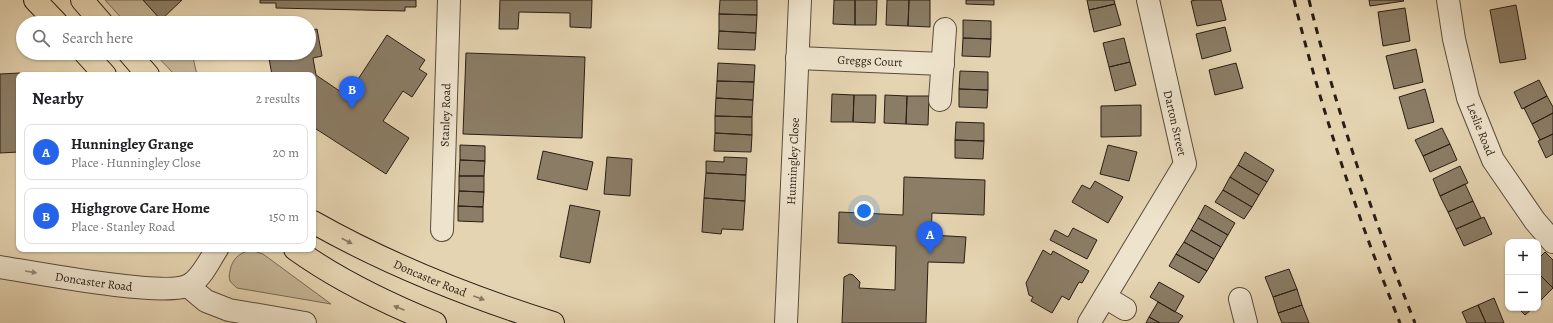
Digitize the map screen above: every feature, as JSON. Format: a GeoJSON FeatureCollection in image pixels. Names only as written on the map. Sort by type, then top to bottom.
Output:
{"type":"FeatureCollection","features":[{"type":"Feature","properties":{"kind":"highway"},"geometry":{"type":"LineString","coordinates":[[35,0],[50,16]]}},
{"type":"Feature","properties":{"kind":"highway"},"geometry":{"type":"LineString","coordinates":[[82,0],[96,16]]}},
{"type":"Feature","properties":{"kind":"highway"},"geometry":{"type":"LineString","coordinates":[[91,60],[102,72]]}},
{"type":"Feature","properties":{"kind":"highway"},"geometry":{"type":"LineString","coordinates":[[135,60],[145,72]]}},
{"type":"Feature","properties":{"kind":"highway","name":"Doncaster Road"},"geometry":{"type":"LineString","coordinates":[[316,224],[366,251],[439,283],[514,311],[553,323]]}},
{"type":"Feature","properties":{"kind":"highway"},"geometry":{"type":"LineString","coordinates":[[299,252],[315,263],[362,290],[435,323]]}},
{"type":"Feature","properties":{"kind":"street","name":"Stanley Road"},"geometry":{"type":"LineString","coordinates":[[442,230],[449,0]]}},
{"type":"Feature","properties":{"kind":"street","name":"Hunningley Close"},"geometry":{"type":"LineString","coordinates":[[786,323],[800,0]]}},
{"type":"Feature","properties":{"kind":"street","name":"Darton Street"},"geometry":{"type":"LineString","coordinates":[[1089,323],[1185,164],[1148,0]]}},
{"type":"Feature","properties":{"kind":"street","name":"Leslie Road"},"geometry":{"type":"LineString","coordinates":[[1448,0],[1454,39],[1468,98],[1493,160],[1535,221],[1553,242]]}},
{"type":"Feature","properties":{"kind":"street"},"geometry":{"type":"LineString","coordinates":[[940,100],[946,28]]}},
{"type":"Feature","properties":{"kind":"street","name":"Greggs Court"},"geometry":{"type":"LineString","coordinates":[[798,58],[942,64]]}},
{"type":"Feature","properties":{"kind":"street"},"geometry":{"type":"LineString","coordinates":[[214,252],[194,282],[188,286],[206,301],[229,310],[305,323]]}},
{"type":"Feature","properties":{"kind":"street","name":"Doncaster Road"},"geometry":{"type":"LineString","coordinates":[[0,267],[62,277],[154,288],[179,289],[188,286]]}},
{"type":"Feature","properties":{"kind":"street"},"geometry":{"type":"LineString","coordinates":[[1105,297],[1125,309]]}},
{"type":"Feature","properties":{"kind":"street"},"geometry":{"type":"LineString","coordinates":[[1240,299],[1246,323]]}},
{"type":"Feature","properties":{"kind":"shaded area"},"geometry":{"type":"Polygon","coordinates":[[[105,0],[143,0],[158,16],[120,16],[105,0]]]}},
{"type":"Feature","properties":{"kind":"shaded area"},"geometry":{"type":"Polygon","coordinates":[[[161,60],[194,60],[196,72],[172,72],[161,60]]]}},
{"type":"Feature","properties":{"kind":"shaded area"},"geometry":{"type":"Polygon","coordinates":[[[257,252],[263,254],[331,304],[237,288],[230,281],[229,275],[232,263],[243,253],[257,252]]]}},
{"type":"Feature","properties":{"kind":"building"},"geometry":{"type":"Polygon","coordinates":[[[143,0],[182,0],[165,16],[157,16],[143,0]]]}},
{"type":"Feature","properties":{"kind":"building"},"geometry":{"type":"Polygon","coordinates":[[[260,0],[416,0],[416,7],[405,7],[405,11],[276,8],[276,3],[260,3],[260,0]]]}},
{"type":"Feature","properties":{"kind":"building"},"geometry":{"type":"Polygon","coordinates":[[[500,0],[592,0],[591,28],[570,27],[570,13],[519,12],[518,29],[499,29],[500,0]]]}},
{"type":"Feature","properties":{"kind":"building"},"geometry":{"type":"Polygon","coordinates":[[[720,0],[757,0],[757,15],[719,14],[720,0]]]}},
{"type":"Feature","properties":{"kind":"building"},"geometry":{"type":"Polygon","coordinates":[[[834,0],[855,0],[855,25],[833,24],[834,0]]]}},
{"type":"Feature","properties":{"kind":"building"},"geometry":{"type":"Polygon","coordinates":[[[855,0],[877,0],[876,25],[855,25],[855,0]]]}},
{"type":"Feature","properties":{"kind":"building"},"geometry":{"type":"Polygon","coordinates":[[[887,0],[909,0],[908,26],[886,25],[887,0]]]}},
{"type":"Feature","properties":{"kind":"building"},"geometry":{"type":"Polygon","coordinates":[[[909,0],[930,0],[930,27],[908,26],[909,0]]]}},
{"type":"Feature","properties":{"kind":"building"},"geometry":{"type":"Polygon","coordinates":[[[966,0],[994,0],[994,5],[966,4],[966,0]]]}},
{"type":"Feature","properties":{"kind":"building"},"geometry":{"type":"Polygon","coordinates":[[[1087,0],[1114,0],[1115,4],[1089,10],[1087,0]]]}},
{"type":"Feature","properties":{"kind":"building"},"geometry":{"type":"Polygon","coordinates":[[[1221,0],[1226,20],[1197,26],[1191,1],[1221,0]]]}},
{"type":"Feature","properties":{"kind":"building"},"geometry":{"type":"Polygon","coordinates":[[[1369,0],[1403,0],[1404,1],[1370,6],[1369,0]]]}},
{"type":"Feature","properties":{"kind":"building"},"geometry":{"type":"Polygon","coordinates":[[[1115,4],[1121,25],[1094,32],[1089,10],[1115,4]]]}},
{"type":"Feature","properties":{"kind":"building"},"geometry":{"type":"Polygon","coordinates":[[[1516,5],[1526,59],[1500,63],[1490,10],[1516,5]]]}},
{"type":"Feature","properties":{"kind":"building"},"geometry":{"type":"Polygon","coordinates":[[[1405,8],[1410,41],[1383,46],[1378,12],[1405,8]]]}},
{"type":"Feature","properties":{"kind":"building"},"geometry":{"type":"Polygon","coordinates":[[[719,14],[757,15],[756,33],[719,31],[719,14]]]}},
{"type":"Feature","properties":{"kind":"building"},"geometry":{"type":"Polygon","coordinates":[[[963,20],[991,21],[991,39],[963,38],[963,20]]]}},
{"type":"Feature","properties":{"kind":"building"},"geometry":{"type":"Polygon","coordinates":[[[1225,27],[1231,51],[1202,59],[1196,34],[1225,27]]]}},
{"type":"Feature","properties":{"kind":"building"},"geometry":{"type":"Polygon","coordinates":[[[316,29],[322,56],[316,57],[316,29]]]}},
{"type":"Feature","properties":{"kind":"building"},"geometry":{"type":"Polygon","coordinates":[[[719,31],[756,33],[755,50],[718,49],[719,31]]]}},
{"type":"Feature","properties":{"kind":"building"},"geometry":{"type":"Polygon","coordinates":[[[387,35],[425,60],[419,69],[427,74],[412,97],[403,91],[383,121],[409,138],[386,174],[316,129],[316,75],[347,96],[387,35]]]}},
{"type":"Feature","properties":{"kind":"building"},"geometry":{"type":"Polygon","coordinates":[[[963,38],[991,39],[990,57],[962,56],[963,38]]]}},
{"type":"Feature","properties":{"kind":"building"},"geometry":{"type":"Polygon","coordinates":[[[1124,38],[1130,62],[1109,67],[1103,43],[1124,38]]]}},
{"type":"Feature","properties":{"kind":"building"},"geometry":{"type":"Polygon","coordinates":[[[1416,49],[1423,82],[1394,89],[1386,56],[1416,49]]]}},
{"type":"Feature","properties":{"kind":"building"},"geometry":{"type":"Polygon","coordinates":[[[466,53],[585,57],[582,138],[463,134],[466,53]]]}},
{"type":"Feature","properties":{"kind":"building"},"geometry":{"type":"Polygon","coordinates":[[[269,60],[313,60],[315,72],[271,72],[269,60]]]}},
{"type":"Feature","properties":{"kind":"building"},"geometry":{"type":"Polygon","coordinates":[[[1130,62],[1136,85],[1115,91],[1109,67],[1130,62]]]}},
{"type":"Feature","properties":{"kind":"building"},"geometry":{"type":"Polygon","coordinates":[[[718,63],[755,65],[754,82],[717,81],[718,63]]]}},
{"type":"Feature","properties":{"kind":"building"},"geometry":{"type":"Polygon","coordinates":[[[1236,63],[1243,88],[1215,95],[1209,70],[1236,63]]]}},
{"type":"Feature","properties":{"kind":"building"},"geometry":{"type":"Polygon","coordinates":[[[960,71],[988,72],[988,90],[959,89],[960,71]]]}},
{"type":"Feature","properties":{"kind":"building"},"geometry":{"type":"Polygon","coordinates":[[[16,73],[16,152],[0,153],[0,74],[16,73]]]}},
{"type":"Feature","properties":{"kind":"building"},"geometry":{"type":"Polygon","coordinates":[[[1539,80],[1547,96],[1522,109],[1514,92],[1539,80]]]}},
{"type":"Feature","properties":{"kind":"building"},"geometry":{"type":"Polygon","coordinates":[[[717,81],[754,82],[753,100],[716,98],[717,81]]]}},
{"type":"Feature","properties":{"kind":"building"},"geometry":{"type":"Polygon","coordinates":[[[959,89],[988,90],[987,108],[959,107],[959,89]]]}},
{"type":"Feature","properties":{"kind":"building"},"geometry":{"type":"Polygon","coordinates":[[[1425,89],[1434,122],[1408,129],[1399,97],[1425,89]]]}},
{"type":"Feature","properties":{"kind":"building"},"geometry":{"type":"Polygon","coordinates":[[[832,94],[854,95],[853,122],[831,122],[832,94]]]}},
{"type":"Feature","properties":{"kind":"building"},"geometry":{"type":"Polygon","coordinates":[[[854,95],[876,95],[875,123],[853,122],[854,95]]]}},
{"type":"Feature","properties":{"kind":"building"},"geometry":{"type":"Polygon","coordinates":[[[885,95],[907,96],[906,124],[884,123],[885,95]]]}},
{"type":"Feature","properties":{"kind":"building"},"geometry":{"type":"Polygon","coordinates":[[[907,96],[929,96],[928,125],[906,124],[907,96]]]}},
{"type":"Feature","properties":{"kind":"building"},"geometry":{"type":"Polygon","coordinates":[[[1547,96],[1553,107],[1553,113],[1532,124],[1524,108],[1547,96]]]}},
{"type":"Feature","properties":{"kind":"building"},"geometry":{"type":"Polygon","coordinates":[[[716,98],[753,100],[752,117],[715,116],[716,98]]]}},
{"type":"Feature","properties":{"kind":"building"},"geometry":{"type":"Polygon","coordinates":[[[1141,105],[1141,136],[1101,137],[1101,106],[1141,105]]]}},
{"type":"Feature","properties":{"kind":"building"},"geometry":{"type":"Polygon","coordinates":[[[1553,113],[1553,134],[1540,140],[1532,124],[1553,113]]]}},
{"type":"Feature","properties":{"kind":"building"},"geometry":{"type":"Polygon","coordinates":[[[715,116],[752,117],[752,135],[715,133],[715,116]]]}},
{"type":"Feature","properties":{"kind":"building"},"geometry":{"type":"Polygon","coordinates":[[[956,122],[984,123],[984,141],[955,140],[956,122]]]}},
{"type":"Feature","properties":{"kind":"building"},"geometry":{"type":"Polygon","coordinates":[[[1442,128],[1450,144],[1423,156],[1415,140],[1442,128]]]}},
{"type":"Feature","properties":{"kind":"building"},"geometry":{"type":"Polygon","coordinates":[[[715,133],[752,135],[751,152],[714,151],[715,133]]]}},
{"type":"Feature","properties":{"kind":"building"},"geometry":{"type":"Polygon","coordinates":[[[1553,134],[1553,154],[1546,158],[1538,141],[1553,134]]]}},
{"type":"Feature","properties":{"kind":"building"},"geometry":{"type":"Polygon","coordinates":[[[955,140],[984,141],[983,159],[955,158],[955,140]]]}},
{"type":"Feature","properties":{"kind":"building"},"geometry":{"type":"Polygon","coordinates":[[[1450,144],[1457,160],[1430,172],[1423,156],[1450,144]]]}},
{"type":"Feature","properties":{"kind":"building"},"geometry":{"type":"Polygon","coordinates":[[[460,145],[485,146],[485,161],[460,160],[460,145]]]}},
{"type":"Feature","properties":{"kind":"building"},"geometry":{"type":"Polygon","coordinates":[[[1108,145],[1137,152],[1129,181],[1100,174],[1108,145]]]}},
{"type":"Feature","properties":{"kind":"building"},"geometry":{"type":"Polygon","coordinates":[[[543,151],[593,162],[587,190],[537,179],[543,151]]]}},
{"type":"Feature","properties":{"kind":"building"},"geometry":{"type":"Polygon","coordinates":[[[1245,152],[1274,170],[1267,182],[1238,165],[1245,152]]]}},
{"type":"Feature","properties":{"kind":"building"},"geometry":{"type":"Polygon","coordinates":[[[607,157],[632,159],[630,196],[604,194],[607,157]]]}},
{"type":"Feature","properties":{"kind":"building"},"geometry":{"type":"Polygon","coordinates":[[[724,157],[747,158],[746,175],[706,173],[706,161],[724,162],[724,157]]]}},
{"type":"Feature","properties":{"kind":"building"},"geometry":{"type":"Polygon","coordinates":[[[460,160],[485,161],[484,176],[459,176],[460,160]]]}},
{"type":"Feature","properties":{"kind":"building"},"geometry":{"type":"Polygon","coordinates":[[[1238,165],[1267,182],[1259,195],[1230,177],[1238,165]]]}},
{"type":"Feature","properties":{"kind":"building"},"geometry":{"type":"Polygon","coordinates":[[[1460,166],[1468,183],[1440,196],[1433,179],[1460,166]]]}},
{"type":"Feature","properties":{"kind":"building"},"geometry":{"type":"Polygon","coordinates":[[[706,173],[746,175],[745,201],[704,198],[706,173]]]}},
{"type":"Feature","properties":{"kind":"building"},"geometry":{"type":"Polygon","coordinates":[[[459,176],[484,176],[484,192],[459,191],[459,176]]]}},
{"type":"Feature","properties":{"kind":"building"},"geometry":{"type":"Polygon","coordinates":[[[904,177],[985,180],[984,215],[932,213],[931,235],[966,237],[964,263],[928,262],[926,323],[842,323],[844,277],[850,274],[853,275],[860,282],[859,288],[895,290],[896,246],[838,243],[839,212],[903,215],[904,177]]]}},
{"type":"Feature","properties":{"kind":"building"},"geometry":{"type":"Polygon","coordinates":[[[1230,177],[1259,195],[1252,207],[1223,190],[1230,177]]]}},
{"type":"Feature","properties":{"kind":"building"},"geometry":{"type":"Polygon","coordinates":[[[1095,181],[1123,197],[1108,223],[1072,202],[1082,185],[1090,189],[1095,181]]]}},
{"type":"Feature","properties":{"kind":"building"},"geometry":{"type":"Polygon","coordinates":[[[1465,184],[1473,201],[1448,212],[1440,196],[1465,184]]]}},
{"type":"Feature","properties":{"kind":"building"},"geometry":{"type":"Polygon","coordinates":[[[1223,190],[1252,207],[1244,219],[1215,202],[1223,190]]]}},
{"type":"Feature","properties":{"kind":"building"},"geometry":{"type":"Polygon","coordinates":[[[459,191],[484,192],[483,207],[458,206],[459,191]]]}},
{"type":"Feature","properties":{"kind":"building"},"geometry":{"type":"Polygon","coordinates":[[[704,198],[745,201],[743,230],[722,229],[721,234],[702,232],[704,198]]]}},
{"type":"Feature","properties":{"kind":"building"},"geometry":{"type":"Polygon","coordinates":[[[1473,201],[1481,218],[1456,229],[1448,212],[1473,201]]]}},
{"type":"Feature","properties":{"kind":"building"},"geometry":{"type":"Polygon","coordinates":[[[570,205],[600,211],[590,263],[560,257],[570,205]]]}},
{"type":"Feature","properties":{"kind":"building"},"geometry":{"type":"Polygon","coordinates":[[[1205,205],[1235,223],[1228,235],[1198,218],[1205,205]]]}},
{"type":"Feature","properties":{"kind":"building"},"geometry":{"type":"Polygon","coordinates":[[[458,206],[483,207],[483,222],[458,221],[458,206]]]}},
{"type":"Feature","properties":{"kind":"building"},"geometry":{"type":"Polygon","coordinates":[[[1484,217],[1492,234],[1464,246],[1456,229],[1484,217]]]}},
{"type":"Feature","properties":{"kind":"building"},"geometry":{"type":"Polygon","coordinates":[[[1198,218],[1228,235],[1221,247],[1191,230],[1198,218]]]}},
{"type":"Feature","properties":{"kind":"building"},"geometry":{"type":"Polygon","coordinates":[[[1073,228],[1097,240],[1087,259],[1050,240],[1055,230],[1068,237],[1073,228]]]}},
{"type":"Feature","properties":{"kind":"building"},"geometry":{"type":"Polygon","coordinates":[[[1191,230],[1221,247],[1214,259],[1184,242],[1191,230]]]}},
{"type":"Feature","properties":{"kind":"building"},"geometry":{"type":"Polygon","coordinates":[[[1184,242],[1214,259],[1207,271],[1176,254],[1184,242]]]}},
{"type":"Feature","properties":{"kind":"building"},"geometry":{"type":"Polygon","coordinates":[[[1043,250],[1051,255],[1053,251],[1089,271],[1082,283],[1079,282],[1069,300],[1062,296],[1052,313],[1031,301],[1033,297],[1029,295],[1026,283],[1043,250]]]}},
{"type":"Feature","properties":{"kind":"building"},"geometry":{"type":"Polygon","coordinates":[[[1545,252],[1553,260],[1553,288],[1541,276],[1541,256],[1545,252]]]}},
{"type":"Feature","properties":{"kind":"building"},"geometry":{"type":"Polygon","coordinates":[[[1176,254],[1207,271],[1199,283],[1169,266],[1176,254]]]}},
{"type":"Feature","properties":{"kind":"building"},"geometry":{"type":"Polygon","coordinates":[[[1289,269],[1297,289],[1273,297],[1265,277],[1289,269]]]}},
{"type":"Feature","properties":{"kind":"building"},"geometry":{"type":"Polygon","coordinates":[[[1541,276],[1553,288],[1541,300],[1541,276]]]}},
{"type":"Feature","properties":{"kind":"building"},"geometry":{"type":"Polygon","coordinates":[[[1159,282],[1184,296],[1175,312],[1150,297],[1159,282]]]}},
{"type":"Feature","properties":{"kind":"building"},"geometry":{"type":"Polygon","coordinates":[[[1297,289],[1302,305],[1278,313],[1273,297],[1297,289]]]}},
{"type":"Feature","properties":{"kind":"building"},"geometry":{"type":"Polygon","coordinates":[[[1494,298],[1504,323],[1486,323],[1478,305],[1494,298]]]}},
{"type":"Feature","properties":{"kind":"building"},"geometry":{"type":"Polygon","coordinates":[[[1158,302],[1183,316],[1178,323],[1160,323],[1149,317],[1158,302]]]}},
{"type":"Feature","properties":{"kind":"building"},"geometry":{"type":"Polygon","coordinates":[[[1302,305],[1309,323],[1282,323],[1278,313],[1302,305]]]}},
{"type":"Feature","properties":{"kind":"building"},"geometry":{"type":"Polygon","coordinates":[[[1478,305],[1486,323],[1467,323],[1462,312],[1478,305]]]}},
{"type":"Feature","properties":{"kind":"building"},"geometry":{"type":"Polygon","coordinates":[[[1521,311],[1530,311],[1525,315],[1521,311]]]}},
{"type":"Feature","properties":{"kind":"building"},"geometry":{"type":"Polygon","coordinates":[[[1149,317],[1160,323],[1146,323],[1149,317]]]}},
{"type":"Feature","properties":{"kind":"railway"},"geometry":{"type":"LineString","coordinates":[[1294,0],[1316,82],[1341,163],[1400,323]]}},
{"type":"Feature","properties":{"kind":"railway"},"geometry":{"type":"LineString","coordinates":[[1309,0],[1331,82],[1356,163],[1415,323]]}},
{"type":"Feature","properties":{"kind":"place","name":"Highgrove Care Home"},"geometry":{"type":"Point","coordinates":[352,109]}},
{"type":"Feature","properties":{"kind":"place","name":"Hunningley Grange"},"geometry":{"type":"Point","coordinates":[930,254]}}]}
